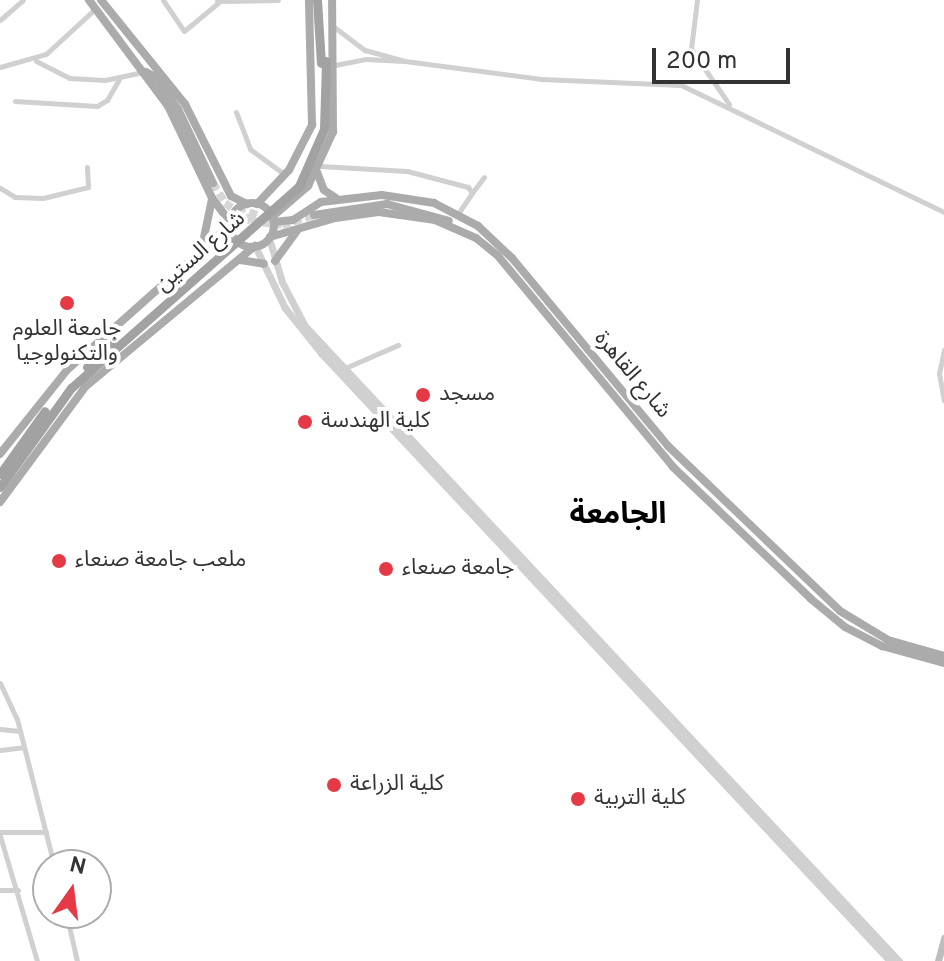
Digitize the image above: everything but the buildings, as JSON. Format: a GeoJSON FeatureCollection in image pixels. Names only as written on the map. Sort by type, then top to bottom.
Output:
{"type":"FeatureCollection","features":[{"type":"Feature","properties":{"kind":"highway","name":"شارع الستين"},"geometry":{"type":"LineString","coordinates":[[0,474],[70,386],[299,186],[324,129],[328,63],[320,0]]}},
{"type":"Feature","properties":{"kind":"highway","name":"شارع الستين"},"geometry":{"type":"LineString","coordinates":[[0,487],[70,386]]}},
{"type":"Feature","properties":{"kind":"highway"},"geometry":{"type":"LineString","coordinates":[[15,463],[29,460]]}},
{"type":"Feature","properties":{"kind":"main road"},"geometry":{"type":"LineString","coordinates":[[89,0],[99,4],[155,65],[189,118],[215,183],[210,228],[194,257],[211,266],[211,284]]}},
{"type":"Feature","properties":{"kind":"main road","name":"شارع الستين"},"geometry":{"type":"LineString","coordinates":[[252,204],[285,175],[305,144],[315,105],[309,0]]}},
{"type":"Feature","properties":{"kind":"main road","name":"شارع الستين"},"geometry":{"type":"LineString","coordinates":[[273,220],[304,190],[318,168],[335,122],[328,63],[334,27],[332,0]]}},
{"type":"Feature","properties":{"kind":"main road"},"geometry":{"type":"LineString","coordinates":[[99,4],[145,72],[157,78],[178,109],[215,183],[233,198],[252,204],[273,220],[270,238],[255,246],[238,241],[231,223],[212,198]]}},
{"type":"Feature","properties":{"kind":"main road"},"geometry":{"type":"LineString","coordinates":[[318,168],[321,187],[337,199]]}},
{"type":"Feature","properties":{"kind":"main road"},"geometry":{"type":"LineString","coordinates":[[285,175],[292,186],[304,190]]}},
{"type":"Feature","properties":{"kind":"main road","name":"شارع القاهرة"},"geometry":{"type":"LineString","coordinates":[[273,220],[293,220],[312,214],[337,199],[403,196],[458,214],[500,244],[668,446],[819,591],[862,628],[944,656]]}},
{"type":"Feature","properties":{"kind":"main road"},"geometry":{"type":"LineString","coordinates":[[312,214],[379,199],[458,214]]}},
{"type":"Feature","properties":{"kind":"main road"},"geometry":{"type":"LineString","coordinates":[[231,223],[236,211],[252,204]]}},
{"type":"Feature","properties":{"kind":"main road","name":"شارع القاهرة"},"geometry":{"type":"LineString","coordinates":[[270,238],[302,226],[312,214],[390,212],[460,229],[498,256],[673,467],[811,599],[867,639],[944,663]]}},
{"type":"Feature","properties":{"kind":"main road","name":"شارع الستين"},"geometry":{"type":"LineString","coordinates":[[0,454],[67,370],[231,223]]}},
{"type":"Feature","properties":{"kind":"main road"},"geometry":{"type":"LineString","coordinates":[[275,261],[302,226]]}},
{"type":"Feature","properties":{"kind":"main road","name":"شارع الستين"},"geometry":{"type":"LineString","coordinates":[[0,502],[85,387],[255,246]]}},
{"type":"Feature","properties":{"kind":"main road"},"geometry":{"type":"LineString","coordinates":[[240,260],[252,258],[264,264]]}},
{"type":"Feature","properties":{"kind":"main road"},"geometry":{"type":"LineString","coordinates":[[811,599],[819,591]]}},
{"type":"Feature","properties":{"kind":"main road"},"geometry":{"type":"LineString","coordinates":[[938,961],[944,938]]}},
{"type":"Feature","properties":{"kind":"street"},"geometry":{"type":"LineString","coordinates":[[0,20],[23,0]]}},
{"type":"Feature","properties":{"kind":"street"},"geometry":{"type":"LineString","coordinates":[[163,0],[184,31],[218,1],[278,0]]}},
{"type":"Feature","properties":{"kind":"street"},"geometry":{"type":"LineString","coordinates":[[697,0],[690,43],[706,76],[732,108]]}},
{"type":"Feature","properties":{"kind":"street"},"geometry":{"type":"LineString","coordinates":[[0,67],[36,61],[99,4]]}},
{"type":"Feature","properties":{"kind":"street"},"geometry":{"type":"LineString","coordinates":[[334,27],[361,48],[380,57]]}},
{"type":"Feature","properties":{"kind":"street"},"geometry":{"type":"LineString","coordinates":[[328,63],[380,57],[541,79],[668,82],[697,91],[944,212]]}},
{"type":"Feature","properties":{"kind":"street"},"geometry":{"type":"LineString","coordinates":[[36,61],[69,78],[119,79],[145,72],[155,65]]}},
{"type":"Feature","properties":{"kind":"street"},"geometry":{"type":"LineString","coordinates":[[697,91],[706,86],[706,76]]}},
{"type":"Feature","properties":{"kind":"street"},"geometry":{"type":"LineString","coordinates":[[15,101],[97,106],[107,100],[119,79]]}},
{"type":"Feature","properties":{"kind":"street"},"geometry":{"type":"LineString","coordinates":[[236,112],[250,149],[285,175]]}},
{"type":"Feature","properties":{"kind":"street"},"geometry":{"type":"LineString","coordinates":[[0,188],[15,197],[43,198],[88,187],[87,167]]}},
{"type":"Feature","properties":{"kind":"street"},"geometry":{"type":"LineString","coordinates":[[318,168],[407,171],[468,187],[472,193]]}},
{"type":"Feature","properties":{"kind":"street"},"geometry":{"type":"LineString","coordinates":[[458,214],[484,177]]}},
{"type":"Feature","properties":{"kind":"street"},"geometry":{"type":"LineString","coordinates":[[270,238],[288,306],[414,447]]}},
{"type":"Feature","properties":{"kind":"street"},"geometry":{"type":"LineString","coordinates":[[255,246],[288,306],[414,447],[871,936],[899,961]]}},
{"type":"Feature","properties":{"kind":"street"},"geometry":{"type":"LineString","coordinates":[[345,368],[398,345]]}},
{"type":"Feature","properties":{"kind":"street"},"geometry":{"type":"LineString","coordinates":[[944,350],[939,373],[944,401]]}},
{"type":"Feature","properties":{"kind":"street"},"geometry":{"type":"LineString","coordinates":[[0,683],[20,731],[50,849]]}},
{"type":"Feature","properties":{"kind":"street"},"geometry":{"type":"LineString","coordinates":[[0,729],[20,731]]}},
{"type":"Feature","properties":{"kind":"street"},"geometry":{"type":"LineString","coordinates":[[0,750],[23,747]]}},
{"type":"Feature","properties":{"kind":"street"},"geometry":{"type":"LineString","coordinates":[[37,961],[0,834],[46,832]]}},
{"type":"Feature","properties":{"kind":"street"},"geometry":{"type":"LineString","coordinates":[[0,890],[18,890]]}},
{"type":"Feature","properties":{"kind":"street"},"geometry":{"type":"LineString","coordinates":[[70,929],[77,961]]}},
{"type":"Feature","properties":{"kind":"street"},"geometry":{"type":"LineString","coordinates":[[871,936],[890,961]]}},
{"type":"Feature","properties":{"kind":"tunnel"},"geometry":{"type":"LineString","coordinates":[[213,183],[225,203],[251,221],[282,225],[314,215]]}},
{"type":"Feature","properties":{"kind":"tunnel"},"geometry":{"type":"LineString","coordinates":[[238,208],[266,219]]}},
{"type":"Feature","properties":{"kind":"place","name":"جامعة العلوم والتكنولوجيا"},"geometry":{"type":"Point","coordinates":[67,303]}},
{"type":"Feature","properties":{"kind":"place","name":"مسجد"},"geometry":{"type":"Point","coordinates":[423,395]}},
{"type":"Feature","properties":{"kind":"place","name":"كلية الهندسة"},"geometry":{"type":"Point","coordinates":[305,422]}},
{"type":"Feature","properties":{"kind":"place","name":"ملعب جامعة صنعاء"},"geometry":{"type":"Point","coordinates":[59,561]}},
{"type":"Feature","properties":{"kind":"place","name":"جامعة صنعاء"},"geometry":{"type":"Point","coordinates":[386,569]}},
{"type":"Feature","properties":{"kind":"place","name":"كلية الزراعة"},"geometry":{"type":"Point","coordinates":[334,785]}},
{"type":"Feature","properties":{"kind":"place","name":"كلية التربية"},"geometry":{"type":"Point","coordinates":[578,799]}},
{"type":"Feature","properties":{"kind":"district","name":"الجامعة"},"geometry":{"type":"Point","coordinates":[618,516]}}]}
